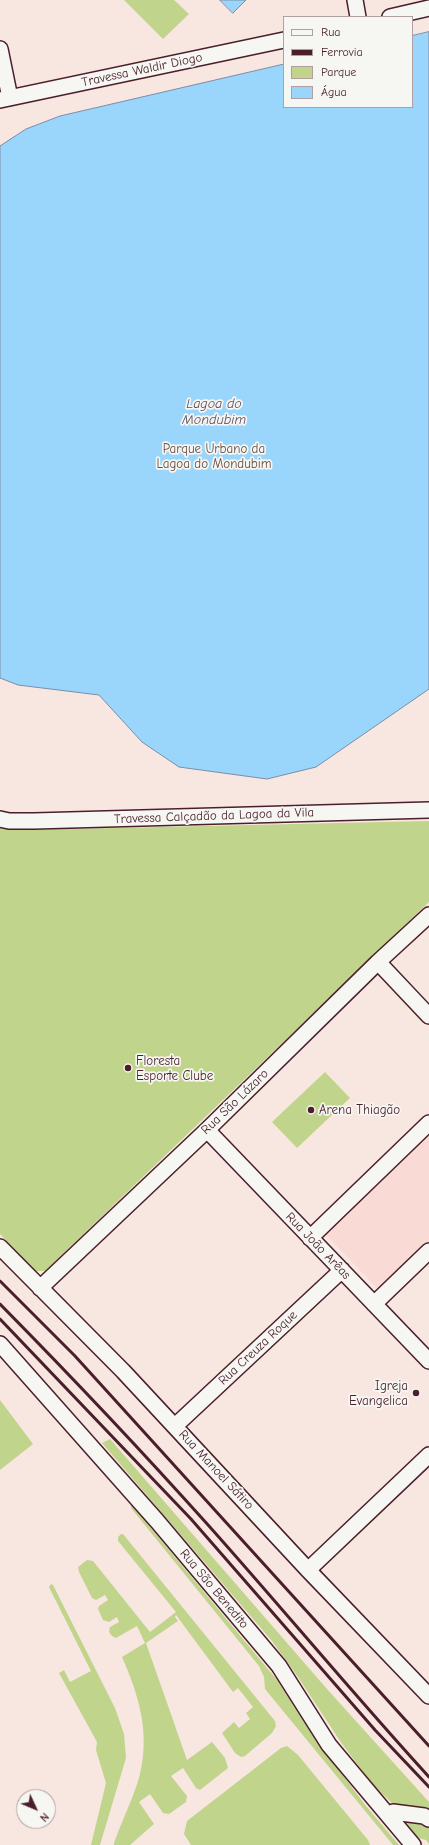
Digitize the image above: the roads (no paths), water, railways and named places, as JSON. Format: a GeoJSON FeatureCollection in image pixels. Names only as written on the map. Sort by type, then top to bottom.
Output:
{"type":"FeatureCollection","features":[{"type":"Feature","properties":{"kind":"street"},"geometry":{"type":"LineString","coordinates":[[355,0],[358,16]]}},
{"type":"Feature","properties":{"kind":"street"},"geometry":{"type":"LineString","coordinates":[[394,16],[429,8]]}},
{"type":"Feature","properties":{"kind":"street","name":"Travessa Waldir Diogo"},"geometry":{"type":"LineString","coordinates":[[5,99],[283,40]]}},
{"type":"Feature","properties":{"kind":"street"},"geometry":{"type":"LineString","coordinates":[[0,49],[5,99]]}},
{"type":"Feature","properties":{"kind":"street","name":"Travessa Calçadão da Lagoa da Vila"},"geometry":{"type":"LineString","coordinates":[[0,819],[9,821],[34,821],[429,810]]}},
{"type":"Feature","properties":{"kind":"street","name":"Rua São Lázaro"},"geometry":{"type":"LineString","coordinates":[[40,1288],[207,1130],[429,914]]}},
{"type":"Feature","properties":{"kind":"street"},"geometry":{"type":"LineString","coordinates":[[378,962],[429,1016]]}},
{"type":"Feature","properties":{"kind":"street"},"geometry":{"type":"LineString","coordinates":[[310,1238],[429,1122]]}},
{"type":"Feature","properties":{"kind":"street","name":"Rua João Arêas"},"geometry":{"type":"LineString","coordinates":[[207,1130],[429,1361]]}},
{"type":"Feature","properties":{"kind":"street","name":"Rua Manoel Sátiro"},"geometry":{"type":"LineString","coordinates":[[0,1247],[123,1371],[308,1570],[429,1696]]}},
{"type":"Feature","properties":{"kind":"street"},"geometry":{"type":"LineString","coordinates":[[374,1304],[429,1251]]}},
{"type":"Feature","properties":{"kind":"street","name":"Rua Creuza Roque"},"geometry":{"type":"LineString","coordinates":[[175,1426],[342,1270]]}},
{"type":"Feature","properties":{"kind":"street","name":"Rua São Benedito"},"geometry":{"type":"LineString","coordinates":[[0,1344],[157,1521],[279,1666],[330,1745],[413,1845]]}},
{"type":"Feature","properties":{"kind":"street"},"geometry":{"type":"LineString","coordinates":[[308,1570],[429,1455]]}},
{"type":"Feature","properties":{"kind":"street"},"geometry":{"type":"LineString","coordinates":[[393,1812],[424,1816],[429,1819]]}},
{"type":"Feature","properties":{"kind":"water"},"geometry":{"type":"Polygon","coordinates":[[[220,0],[246,0],[233,13],[220,0]]]}},
{"type":"Feature","properties":{"kind":"water","name":"Lagoa do Mondubim"},"geometry":{"type":"Polygon","coordinates":[[[429,32],[429,689],[316,767],[267,779],[179,767],[142,742],[99,695],[18,685],[0,678],[0,146],[26,129],[60,116],[283,64],[283,108],[413,108],[413,36],[429,32]]]}},
{"type":"Feature","properties":{"kind":"railway"},"geometry":{"type":"LineString","coordinates":[[0,1281],[75,1356],[429,1746]]}},
{"type":"Feature","properties":{"kind":"railway"},"geometry":{"type":"LineString","coordinates":[[0,1304],[106,1414],[237,1557],[373,1715],[429,1777]]}},
{"type":"Feature","properties":{"kind":"railway"},"geometry":{"type":"LineString","coordinates":[[0,1319],[191,1519],[375,1730],[429,1787]]}},
{"type":"Feature","properties":{"kind":"place","name":"Floresta Esporte Clube"},"geometry":{"type":"Point","coordinates":[128,1068]}},
{"type":"Feature","properties":{"kind":"place","name":"Arena Thiagão"},"geometry":{"type":"Point","coordinates":[311,1110]}},
{"type":"Feature","properties":{"kind":"place","name":"Igreja Evangelica"},"geometry":{"type":"Point","coordinates":[416,1393]}},
{"type":"Feature","properties":{"kind":"park label","name":"Parque Urbano da Lagoa do Mondubim"},"geometry":{"type":"Point","coordinates":[214,456]}}]}
